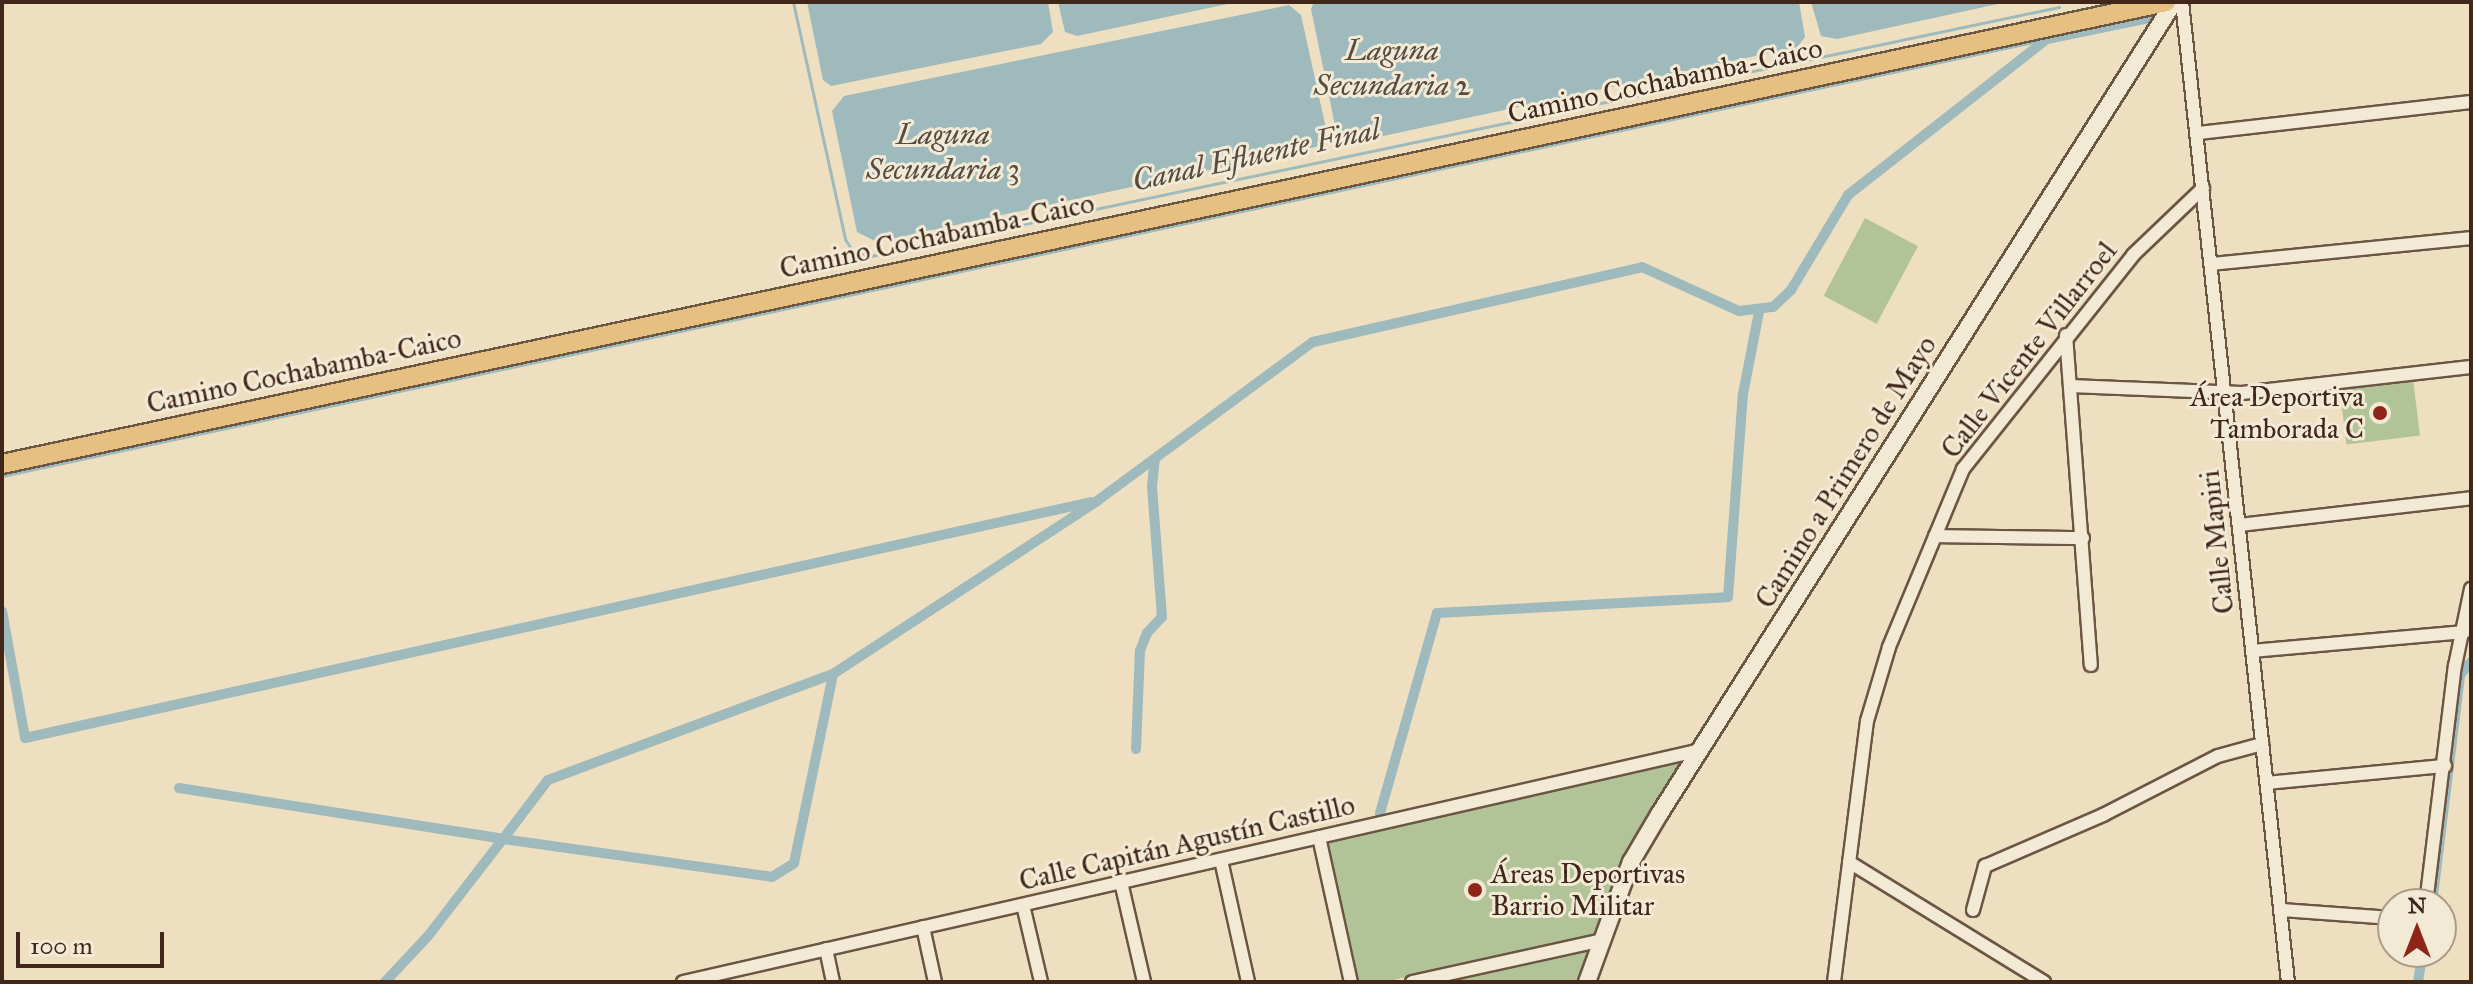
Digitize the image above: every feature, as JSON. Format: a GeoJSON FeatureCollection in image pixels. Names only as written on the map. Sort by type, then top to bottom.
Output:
{"type":"FeatureCollection","features":[{"type":"Feature","properties":{"kind":"main road","name":"Camino Cochabamba-Caico"},"geometry":{"type":"LineString","coordinates":[[2,464],[2166,2]]}},
{"type":"Feature","properties":{"kind":"main road","name":"Camino a Primero de Mayo"},"geometry":{"type":"LineString","coordinates":[[1587,982],[1631,862],[2174,2]]}},
{"type":"Feature","properties":{"kind":"street","name":"Calle Mapiri"},"geometry":{"type":"LineString","coordinates":[[2182,2],[2288,982]]}},
{"type":"Feature","properties":{"kind":"street"},"geometry":{"type":"LineString","coordinates":[[2198,133],[2471,102]]}},
{"type":"Feature","properties":{"kind":"street","name":"Calle Vicente Villarroel"},"geometry":{"type":"LineString","coordinates":[[1834,982],[1867,721],[1877,682],[1935,536],[1976,448],[2133,255],[2203,188]]}},
{"type":"Feature","properties":{"kind":"street"},"geometry":{"type":"LineString","coordinates":[[2211,264],[2471,238]]}},
{"type":"Feature","properties":{"kind":"street"},"geometry":{"type":"LineString","coordinates":[[2066,335],[2091,665]]}},
{"type":"Feature","properties":{"kind":"street"},"geometry":{"type":"LineString","coordinates":[[2070,386],[2242,393],[2471,367]]}},
{"type":"Feature","properties":{"kind":"street"},"geometry":{"type":"LineString","coordinates":[[2239,525],[2471,498]]}},
{"type":"Feature","properties":{"kind":"street"},"geometry":{"type":"LineString","coordinates":[[1935,536],[2083,538]]}},
{"type":"Feature","properties":{"kind":"street"},"geometry":{"type":"LineString","coordinates":[[2428,888],[2455,666],[2471,589]]}},
{"type":"Feature","properties":{"kind":"street"},"geometry":{"type":"LineString","coordinates":[[2252,651],[2464,632]]}},
{"type":"Feature","properties":{"kind":"street"},"geometry":{"type":"LineString","coordinates":[[1973,910],[1985,866],[2103,815],[2218,756],[2262,744]]}},
{"type":"Feature","properties":{"kind":"street","name":"Calle Capitán Agustín Castillo"},"geometry":{"type":"LineString","coordinates":[[683,982],[728,977],[826,949],[1701,750]]}},
{"type":"Feature","properties":{"kind":"street"},"geometry":{"type":"LineString","coordinates":[[2267,783],[2445,766]]}},
{"type":"Feature","properties":{"kind":"street"},"geometry":{"type":"LineString","coordinates":[[1319,837],[1351,982]]}},
{"type":"Feature","properties":{"kind":"street"},"geometry":{"type":"LineString","coordinates":[[1221,860],[1248,982]]}},
{"type":"Feature","properties":{"kind":"street"},"geometry":{"type":"LineString","coordinates":[[1849,862],[2044,982]]}},
{"type":"Feature","properties":{"kind":"street"},"geometry":{"type":"LineString","coordinates":[[1121,882],[1144,982]]}},
{"type":"Feature","properties":{"kind":"street"},"geometry":{"type":"LineString","coordinates":[[1023,905],[1041,982]]}},
{"type":"Feature","properties":{"kind":"street"},"geometry":{"type":"LineString","coordinates":[[2281,910],[2377,917]]}},
{"type":"Feature","properties":{"kind":"street"},"geometry":{"type":"LineString","coordinates":[[923,927],[935,982]]}},
{"type":"Feature","properties":{"kind":"street"},"geometry":{"type":"LineString","coordinates":[[1412,982],[1451,978],[1603,940]]}},
{"type":"Feature","properties":{"kind":"street"},"geometry":{"type":"LineString","coordinates":[[826,949],[833,982]]}},
{"type":"Feature","properties":{"kind":"green space"},"geometry":{"type":"Polygon","coordinates":[[[1865,218],[1918,246],[1877,324],[1824,296],[1865,218]]]}},
{"type":"Feature","properties":{"kind":"green space","name":"Área Deportiva Tamborada C"},"geometry":{"type":"Polygon","coordinates":[[[2413,379],[2420,436],[2346,445],[2340,388],[2413,379]]]}},
{"type":"Feature","properties":{"kind":"green space","name":"Áreas Deportivas Barrio Militar"},"geometry":{"type":"Polygon","coordinates":[[[1683,760],[1628,846],[1599,934],[1384,982],[1358,982],[1326,843],[1683,760]]]}},
{"type":"Feature","properties":{"kind":"green space","name":"Áreas Deportivas Barrio Militar"},"geometry":{"type":"Polygon","coordinates":[[[1592,951],[1580,982],[1459,980],[1592,951]]]}},
{"type":"Feature","properties":{"kind":"water"},"geometry":{"type":"Polygon","coordinates":[[[807,2],[1048,2],[1053,32],[1041,44],[831,86],[823,80],[807,2]]]}},
{"type":"Feature","properties":{"kind":"water"},"geometry":{"type":"Polygon","coordinates":[[[1058,2],[1237,2],[1077,36],[1065,32],[1058,2]]]}},
{"type":"Feature","properties":{"kind":"water","name":"Laguna Secundaria 2"},"geometry":{"type":"Polygon","coordinates":[[[1314,2],[1799,2],[1805,37],[1797,47],[1360,141],[1344,139],[1336,130],[1311,9],[1314,2]]]}},
{"type":"Feature","properties":{"kind":"water"},"geometry":{"type":"Polygon","coordinates":[[[1811,2],[2007,2],[1837,39],[1821,36],[1811,2]]]}},
{"type":"Feature","properties":{"kind":"water","name":"Laguna Secundaria 3"},"geometry":{"type":"Polygon","coordinates":[[[1289,5],[1301,15],[1327,133],[1320,146],[877,242],[857,232],[832,111],[844,96],[1289,5]]]}},
{"type":"Feature","properties":{"kind":"waterway","name":"Canal Efluente Final"},"geometry":{"type":"LineString","coordinates":[[793,2],[845,239],[852,250],[871,256],[2059,7]]}},
{"type":"Feature","properties":{"kind":"waterway"},"geometry":{"type":"LineString","coordinates":[[179,788],[503,839],[548,780],[833,674],[1097,501],[1313,342],[1642,267],[1739,311],[1773,307],[1791,290],[1848,195],[2047,39],[2154,17]]}},
{"type":"Feature","properties":{"kind":"waterway"},"geometry":{"type":"LineString","coordinates":[[2,476],[2047,39]]}},
{"type":"Feature","properties":{"kind":"waterway"},"geometry":{"type":"LineString","coordinates":[[1380,813],[1437,613],[1728,597],[1743,394],[1759,312]]}},
{"type":"Feature","properties":{"kind":"waterway"},"geometry":{"type":"LineString","coordinates":[[1136,749],[1140,651],[1147,633],[1162,617],[1152,486],[1155,459]]}},
{"type":"Feature","properties":{"kind":"waterway"},"geometry":{"type":"LineString","coordinates":[[2,611],[25,738],[1091,502]]}},
{"type":"Feature","properties":{"kind":"waterway"},"geometry":{"type":"LineString","coordinates":[[2434,888],[2460,675],[2471,662]]}},
{"type":"Feature","properties":{"kind":"waterway"},"geometry":{"type":"LineString","coordinates":[[385,982],[428,936],[503,839],[772,877],[794,863],[833,674]]}},
{"type":"Feature","properties":{"kind":"waterway"},"geometry":{"type":"LineString","coordinates":[[2418,982],[2420,968]]}},
{"type":"Feature","properties":{"kind":"place","name":"Área Deportiva Tamborada C"},"geometry":{"type":"Point","coordinates":[2380,413]}},
{"type":"Feature","properties":{"kind":"place","name":"Áreas Deportivas Barrio Militar"},"geometry":{"type":"Point","coordinates":[1475,890]}}]}
